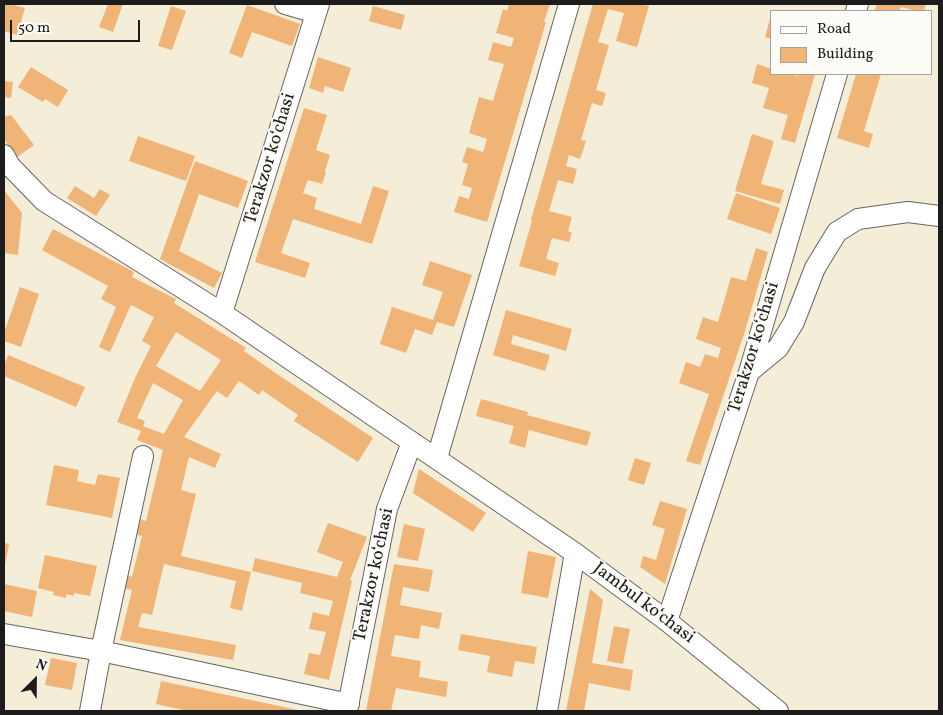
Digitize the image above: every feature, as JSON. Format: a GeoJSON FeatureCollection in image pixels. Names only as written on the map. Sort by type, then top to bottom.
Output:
{"type":"FeatureCollection","features":[{"type":"Feature","properties":{"kind":"street"},"geometry":{"type":"LineString","coordinates":[[286,4],[318,9]]}},
{"type":"Feature","properties":{"kind":"street"},"geometry":{"type":"LineString","coordinates":[[437,458],[569,4]]}},
{"type":"Feature","properties":{"kind":"street","name":"Terakzor koʻchasi"},"geometry":{"type":"LineString","coordinates":[[222,313],[318,9]]}},
{"type":"Feature","properties":{"kind":"street","name":"Terakzor koʻchasi"},"geometry":{"type":"LineString","coordinates":[[668,621],[749,372],[837,75]]}},
{"type":"Feature","properties":{"kind":"street","name":"Jambul koʻchasi"},"geometry":{"type":"LineString","coordinates":[[4,155],[10,166],[44,201],[222,313],[575,553],[668,621],[778,711]]}},
{"type":"Feature","properties":{"kind":"street"},"geometry":{"type":"LineString","coordinates":[[749,372],[778,348],[794,322],[815,268],[837,232],[858,219],[908,212],[939,216]]}},
{"type":"Feature","properties":{"kind":"street","name":"Terakzor koʻchasi"},"geometry":{"type":"LineString","coordinates":[[348,708],[387,509],[412,442]]}},
{"type":"Feature","properties":{"kind":"street"},"geometry":{"type":"LineString","coordinates":[[90,711],[143,456]]}},
{"type":"Feature","properties":{"kind":"street"},"geometry":{"type":"LineString","coordinates":[[547,711],[575,553]]}},
{"type":"Feature","properties":{"kind":"street"},"geometry":{"type":"LineString","coordinates":[[4,634],[101,651],[348,708]]}},
{"type":"Feature","properties":{"kind":"building"},"geometry":{"type":"Polygon","coordinates":[[[4,4],[25,8],[17,35],[4,31],[4,4]]]}},
{"type":"Feature","properties":{"kind":"building"},"geometry":{"type":"Polygon","coordinates":[[[108,4],[123,4],[113,32],[99,27],[108,4]]]}},
{"type":"Feature","properties":{"kind":"building"},"geometry":{"type":"Polygon","coordinates":[[[509,4],[550,4],[487,222],[454,212],[459,196],[469,199],[472,188],[462,185],[468,164],[462,162],[467,147],[483,152],[487,139],[469,133],[479,97],[493,101],[504,64],[488,60],[493,42],[511,47],[514,38],[496,33],[503,9],[507,11],[509,4]]]}},
{"type":"Feature","properties":{"kind":"building"},"geometry":{"type":"Polygon","coordinates":[[[593,4],[641,4],[649,6],[637,47],[616,41],[624,13],[608,9],[598,42],[609,45],[596,90],[606,93],[602,106],[592,103],[581,140],[586,141],[580,159],[569,155],[566,166],[577,169],[573,184],[558,180],[549,211],[572,217],[568,231],[572,233],[569,242],[552,238],[546,259],[559,263],[555,276],[519,266],[593,4]]]}},
{"type":"Feature","properties":{"kind":"building"},"geometry":{"type":"Polygon","coordinates":[[[877,4],[926,4],[924,10],[901,7],[900,10],[874,10],[877,4]]]}},
{"type":"Feature","properties":{"kind":"building"},"geometry":{"type":"Polygon","coordinates":[[[247,5],[300,24],[292,46],[252,32],[242,58],[229,53],[247,5]]]}},
{"type":"Feature","properties":{"kind":"building"},"geometry":{"type":"Polygon","coordinates":[[[171,6],[186,11],[172,50],[158,46],[171,6]]]}},
{"type":"Feature","properties":{"kind":"building"},"geometry":{"type":"Polygon","coordinates":[[[373,6],[405,15],[401,30],[369,21],[373,6]]]}},
{"type":"Feature","properties":{"kind":"building"},"geometry":{"type":"Polygon","coordinates":[[[770,19],[770,38],[765,37],[770,19]]]}},
{"type":"Feature","properties":{"kind":"building"},"geometry":{"type":"Polygon","coordinates":[[[318,57],[351,68],[343,92],[325,86],[323,93],[309,88],[318,57]]]}},
{"type":"Feature","properties":{"kind":"building"},"geometry":{"type":"Polygon","coordinates":[[[757,64],[770,68],[770,75],[815,75],[795,143],[781,139],[788,115],[763,108],[769,88],[752,83],[757,64]]]}},
{"type":"Feature","properties":{"kind":"building"},"geometry":{"type":"Polygon","coordinates":[[[31,67],[68,90],[58,107],[45,99],[43,102],[18,87],[31,67]]]}},
{"type":"Feature","properties":{"kind":"building"},"geometry":{"type":"Polygon","coordinates":[[[856,75],[881,75],[864,131],[873,134],[869,148],[837,138],[856,75]]]}},
{"type":"Feature","properties":{"kind":"building"},"geometry":{"type":"Polygon","coordinates":[[[4,81],[13,82],[11,98],[4,97],[4,81]]]}},
{"type":"Feature","properties":{"kind":"building"},"geometry":{"type":"Polygon","coordinates":[[[304,108],[327,115],[316,150],[330,155],[326,172],[322,184],[308,180],[303,193],[317,198],[314,209],[361,224],[373,186],[389,191],[372,244],[293,219],[281,253],[310,263],[305,278],[255,262],[304,108]]]}},
{"type":"Feature","properties":{"kind":"building"},"geometry":{"type":"Polygon","coordinates":[[[11,115],[34,145],[17,157],[4,139],[4,117],[11,115]]]}},
{"type":"Feature","properties":{"kind":"building"},"geometry":{"type":"Polygon","coordinates":[[[752,134],[774,141],[761,184],[784,190],[780,204],[735,191],[752,134]]]}},
{"type":"Feature","properties":{"kind":"building"},"geometry":{"type":"Polygon","coordinates":[[[138,136],[195,156],[186,181],[129,161],[138,136]]]}},
{"type":"Feature","properties":{"kind":"building"},"geometry":{"type":"Polygon","coordinates":[[[195,161],[248,181],[238,208],[199,194],[179,251],[222,273],[214,288],[160,259],[195,161]]]}},
{"type":"Feature","properties":{"kind":"building"},"geometry":{"type":"Polygon","coordinates":[[[75,186],[94,198],[100,189],[110,195],[96,216],[67,198],[75,186]]]}},
{"type":"Feature","properties":{"kind":"building"},"geometry":{"type":"Polygon","coordinates":[[[4,190],[22,213],[18,255],[4,253],[4,190]]]}},
{"type":"Feature","properties":{"kind":"building"},"geometry":{"type":"Polygon","coordinates":[[[736,193],[780,208],[771,234],[727,219],[736,193]]]}},
{"type":"Feature","properties":{"kind":"building"},"geometry":{"type":"Polygon","coordinates":[[[53,229],[134,272],[132,277],[176,299],[174,303],[246,348],[244,351],[373,438],[358,462],[294,421],[298,415],[262,390],[259,395],[239,381],[227,398],[217,391],[184,437],[221,454],[215,468],[189,457],[181,490],[196,494],[181,556],[251,572],[242,611],[230,608],[236,581],[164,564],[152,615],[142,613],[138,627],[236,645],[233,660],[120,640],[132,590],[123,588],[126,575],[132,577],[142,536],[136,534],[139,519],[146,521],[163,450],[137,440],[141,431],[117,422],[135,378],[151,346],[142,341],[154,317],[131,305],[110,352],[99,347],[116,307],[101,299],[108,286],[42,250],[53,229]],[[176,332],[156,366],[200,391],[221,360],[176,332]],[[153,383],[137,418],[145,421],[143,426],[164,434],[183,400],[153,383]]]}},
{"type":"Feature","properties":{"kind":"building"},"geometry":{"type":"Polygon","coordinates":[[[756,248],[768,252],[745,331],[700,465],[686,461],[709,394],[679,383],[686,362],[700,367],[705,354],[718,358],[721,348],[696,339],[703,317],[718,322],[731,277],[746,281],[756,248]]]}},
{"type":"Feature","properties":{"kind":"building"},"geometry":{"type":"Polygon","coordinates":[[[430,261],[472,275],[454,327],[437,322],[432,335],[415,329],[406,353],[380,344],[392,307],[433,320],[443,292],[422,285],[430,261]]]}},
{"type":"Feature","properties":{"kind":"building"},"geometry":{"type":"Polygon","coordinates":[[[20,287],[39,294],[21,347],[4,341],[4,333],[20,287]]]}},
{"type":"Feature","properties":{"kind":"building"},"geometry":{"type":"Polygon","coordinates":[[[506,310],[572,329],[566,351],[513,335],[511,344],[550,355],[545,371],[493,355],[506,310]]]}},
{"type":"Feature","properties":{"kind":"building"},"geometry":{"type":"Polygon","coordinates":[[[8,355],[85,387],[76,407],[4,376],[4,366],[8,355]]]}},
{"type":"Feature","properties":{"kind":"building"},"geometry":{"type":"Polygon","coordinates":[[[481,399],[528,412],[527,415],[591,432],[587,446],[529,430],[525,448],[509,443],[514,426],[476,416],[481,399]]]}},
{"type":"Feature","properties":{"kind":"building"},"geometry":{"type":"Polygon","coordinates":[[[635,458],[651,463],[644,485],[628,480],[635,458]]]}},
{"type":"Feature","properties":{"kind":"building"},"geometry":{"type":"Polygon","coordinates":[[[54,465],[79,470],[77,481],[95,485],[98,474],[120,478],[112,518],[46,505],[54,465]]]}},
{"type":"Feature","properties":{"kind":"building"},"geometry":{"type":"Polygon","coordinates":[[[419,469],[486,513],[473,532],[413,493],[419,469]]]}},
{"type":"Feature","properties":{"kind":"building"},"geometry":{"type":"Polygon","coordinates":[[[660,501],[687,509],[665,584],[640,567],[643,556],[656,560],[665,529],[652,525],[660,501]]]}},
{"type":"Feature","properties":{"kind":"building"},"geometry":{"type":"Polygon","coordinates":[[[328,523],[367,537],[350,580],[352,581],[329,680],[304,674],[309,653],[320,655],[326,632],[309,629],[313,612],[329,616],[333,601],[300,593],[302,583],[252,571],[255,558],[337,577],[343,562],[317,552],[328,523]]]}},
{"type":"Feature","properties":{"kind":"building"},"geometry":{"type":"Polygon","coordinates":[[[404,524],[425,529],[418,561],[397,557],[404,524]]]}},
{"type":"Feature","properties":{"kind":"building"},"geometry":{"type":"Polygon","coordinates":[[[4,543],[9,544],[5,565],[4,565],[4,543]]]}},
{"type":"Feature","properties":{"kind":"building"},"geometry":{"type":"Polygon","coordinates":[[[528,551],[556,557],[548,598],[521,593],[528,551]]]}},
{"type":"Feature","properties":{"kind":"building"},"geometry":{"type":"Polygon","coordinates":[[[45,555],[97,566],[90,596],[74,593],[74,596],[66,594],[66,598],[53,595],[54,592],[38,588],[45,555]]]}},
{"type":"Feature","properties":{"kind":"building"},"geometry":{"type":"Polygon","coordinates":[[[394,564],[433,570],[429,592],[403,587],[400,605],[442,613],[439,629],[421,625],[419,639],[395,635],[391,656],[421,661],[419,677],[448,682],[446,697],[396,688],[391,711],[366,711],[394,564]]]}},
{"type":"Feature","properties":{"kind":"building"},"geometry":{"type":"Polygon","coordinates":[[[4,584],[37,591],[32,617],[4,611],[4,584]]]}},
{"type":"Feature","properties":{"kind":"building"},"geometry":{"type":"Polygon","coordinates":[[[590,589],[603,600],[592,663],[633,670],[630,691],[589,683],[584,711],[566,711],[590,589]]]}},
{"type":"Feature","properties":{"kind":"building"},"geometry":{"type":"Polygon","coordinates":[[[614,626],[630,629],[623,664],[607,661],[614,626]]]}},
{"type":"Feature","properties":{"kind":"building"},"geometry":{"type":"Polygon","coordinates":[[[461,634],[537,647],[534,664],[515,661],[512,677],[487,672],[490,656],[458,650],[461,634]]]}},
{"type":"Feature","properties":{"kind":"building"},"geometry":{"type":"Polygon","coordinates":[[[51,658],[77,663],[72,690],[45,685],[51,658]]]}},
{"type":"Feature","properties":{"kind":"building"},"geometry":{"type":"Polygon","coordinates":[[[161,681],[298,710],[188,711],[156,704],[161,681]]]}}]}
